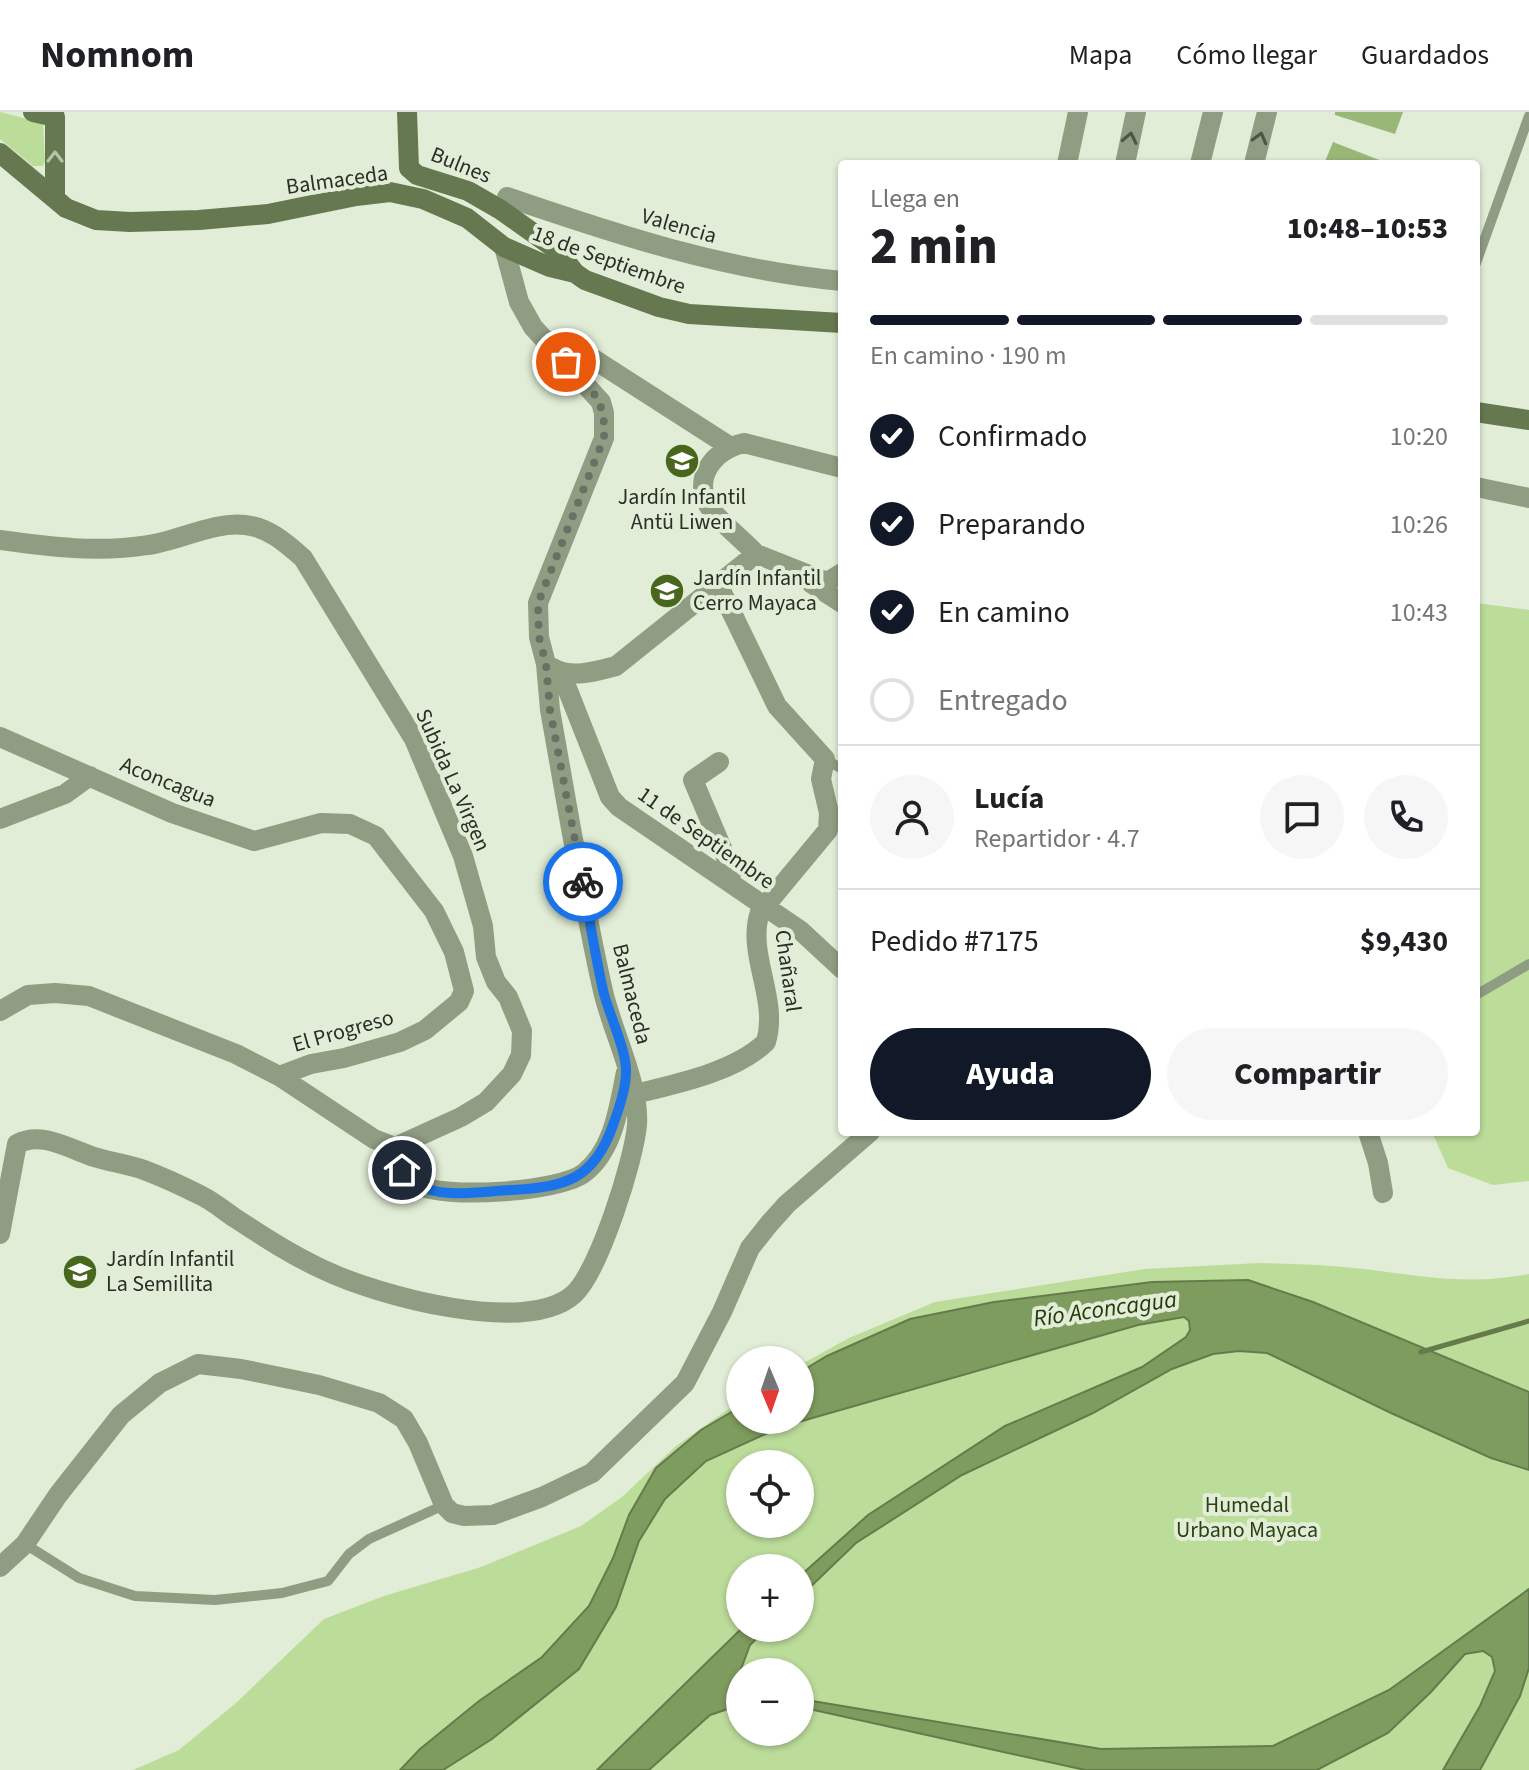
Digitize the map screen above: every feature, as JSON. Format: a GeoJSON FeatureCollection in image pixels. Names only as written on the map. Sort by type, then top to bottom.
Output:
{"type":"FeatureCollection","features":[{"type":"Feature","properties":{"kind":"street"},"geometry":{"type":"LineString","coordinates":[[33,112],[55,114],[55,198]]}},
{"type":"Feature","properties":{"kind":"street","name":"Bulnes"},"geometry":{"type":"LineString","coordinates":[[407,112],[409,168],[417,175],[468,191],[501,210],[557,250],[575,273]]}},
{"type":"Feature","properties":{"kind":"street"},"geometry":{"type":"LineString","coordinates":[[1068,160],[1078,112]]}},
{"type":"Feature","properties":{"kind":"street"},"geometry":{"type":"LineString","coordinates":[[1126,160],[1136,112]]}},
{"type":"Feature","properties":{"kind":"street"},"geometry":{"type":"LineString","coordinates":[[1201,160],[1213,112]]}},
{"type":"Feature","properties":{"kind":"street"},"geometry":{"type":"LineString","coordinates":[[1255,160],[1267,112]]}},
{"type":"Feature","properties":{"kind":"street"},"geometry":{"type":"LineString","coordinates":[[0,153],[55,198]]}},
{"type":"Feature","properties":{"kind":"street","name":"Balmaceda"},"geometry":{"type":"LineString","coordinates":[[0,1234],[17,1144],[28,1138],[44,1139],[144,1170],[199,1194],[294,1255],[327,1272],[411,1299],[475,1312],[522,1314],[564,1301],[574,1295],[589,1276],[621,1189],[637,1125],[635,1094],[603,992],[550,710],[554,668],[539,637],[538,603],[604,438],[605,423],[601,402],[540,337],[519,302],[504,247],[467,218],[423,199],[390,192],[268,214],[130,222],[96,220],[66,208],[55,198]]}},
{"type":"Feature","properties":{"kind":"street","name":"Valencia"},"geometry":{"type":"LineString","coordinates":[[507,197],[672,251],[739,267],[838,280]]}},
{"type":"Feature","properties":{"kind":"street","name":"18 de Septiembre"},"geometry":{"type":"LineString","coordinates":[[504,247],[659,307],[689,314],[838,323]]}},
{"type":"Feature","properties":{"kind":"street"},"geometry":{"type":"LineString","coordinates":[[540,337],[595,360],[729,446]]}},
{"type":"Feature","properties":{"kind":"street"},"geometry":{"type":"LineString","coordinates":[[1480,413],[1529,420]]}},
{"type":"Feature","properties":{"kind":"street"},"geometry":{"type":"LineString","coordinates":[[838,467],[744,443],[729,446],[708,464],[702,487],[711,509],[756,554],[827,582],[838,575]]}},
{"type":"Feature","properties":{"kind":"street"},"geometry":{"type":"LineString","coordinates":[[1480,488],[1529,498]]}},
{"type":"Feature","properties":{"kind":"street","name":"Subida La Virgen"},"geometry":{"type":"LineString","coordinates":[[0,540],[108,549],[178,540],[223,526],[243,524],[260,528],[279,538],[303,558],[414,739],[463,856],[483,926],[486,957],[522,1031],[521,1055],[512,1074],[486,1102],[395,1147]]}},
{"type":"Feature","properties":{"kind":"street"},"geometry":{"type":"LineString","coordinates":[[554,668],[592,672],[616,666],[717,582],[756,554]]}},
{"type":"Feature","properties":{"kind":"street"},"geometry":{"type":"LineString","coordinates":[[717,582],[764,565],[818,586],[838,600]]}},
{"type":"Feature","properties":{"kind":"street"},"geometry":{"type":"LineString","coordinates":[[717,582],[777,706],[834,764],[821,779],[835,835],[764,908]]}},
{"type":"Feature","properties":{"kind":"street","name":"11 de Septiembre"},"geometry":{"type":"LineString","coordinates":[[554,668],[610,797],[619,807],[801,931],[838,965]]}},
{"type":"Feature","properties":{"kind":"street","name":"Aconcagua"},"geometry":{"type":"LineString","coordinates":[[0,737],[172,813],[254,841],[321,823]]}},
{"type":"Feature","properties":{"kind":"street"},"geometry":{"type":"LineString","coordinates":[[719,762],[693,780],[732,872],[728,880]]}},
{"type":"Feature","properties":{"kind":"street"},"geometry":{"type":"LineString","coordinates":[[0,819],[65,794],[90,776]]}},
{"type":"Feature","properties":{"kind":"street","name":"El Progreso"},"geometry":{"type":"LineString","coordinates":[[0,1011],[28,995],[55,993],[89,996],[209,1042],[279,1076],[311,1064],[400,1042],[425,1030],[459,1002],[464,991],[454,952],[434,911],[376,836],[350,824],[321,823]]}},
{"type":"Feature","properties":{"kind":"street","name":"Chañaral"},"geometry":{"type":"LineString","coordinates":[[635,1094],[737,1063],[766,1042],[771,1013],[756,929],[764,908]]}},
{"type":"Feature","properties":{"kind":"street"},"geometry":{"type":"LineString","coordinates":[[279,1076],[374,1139],[395,1147],[402,1170],[415,1184],[449,1193],[559,1185],[586,1172],[600,1157],[618,1109],[626,1070]]}},
{"type":"Feature","properties":{"kind":"street"},"geometry":{"type":"LineString","coordinates":[[0,1567],[25,1544],[58,1495],[121,1415],[160,1383],[198,1364],[241,1369],[319,1385],[379,1403],[404,1419],[418,1443],[431,1480],[444,1505],[452,1513],[464,1516],[493,1515],[542,1497],[592,1473],[685,1383],[722,1312],[750,1248],[769,1224],[787,1204],[865,1136]]}},
{"type":"Feature","properties":{"kind":"street"},"geometry":{"type":"LineString","coordinates":[[1369,1136],[1383,1193]]}},
{"type":"Feature","properties":{"kind":"lane"},"geometry":{"type":"LineString","coordinates":[[1480,252],[1529,116]]}},
{"type":"Feature","properties":{"kind":"lane"},"geometry":{"type":"LineString","coordinates":[[1480,993],[1529,964]]}},
{"type":"Feature","properties":{"kind":"lane"},"geometry":{"type":"LineString","coordinates":[[25,1544],[79,1578],[135,1596],[215,1600],[282,1593],[328,1581],[349,1554],[369,1539],[444,1505]]}},
{"type":"Feature","properties":{"kind":"green space"},"geometry":{"type":"Polygon","coordinates":[[[0,112],[43,123],[45,162],[42,166],[33,166],[0,139],[0,112]]]}},
{"type":"Feature","properties":{"kind":"green space"},"geometry":{"type":"Polygon","coordinates":[[[1480,604],[1529,610],[1529,1181],[1493,1185],[1448,1168],[1434,1136],[1480,1136],[1480,604]]]}},
{"type":"Feature","properties":{"kind":"green space","name":"Humedal Urbano Mayaca"},"geometry":{"type":"Polygon","coordinates":[[[1260,1263],[1338,1267],[1466,1280],[1529,1274],[1529,1770],[133,1770],[179,1750],[236,1703],[324,1619],[384,1596],[481,1567],[581,1526],[622,1497],[676,1446],[726,1411],[726,1434],[814,1434],[814,1357],[849,1338],[935,1302],[1145,1269],[1260,1263]]]}},
{"type":"Feature","properties":{"kind":"water","name":"Río Aconcagua"},"geometry":{"type":"Polygon","coordinates":[[[1248,1280],[1313,1302],[1529,1392],[1529,1470],[1491,1458],[1267,1353],[1239,1351],[1213,1354],[1172,1369],[1093,1413],[962,1475],[856,1543],[814,1584],[814,1563],[868,1515],[1005,1426],[1142,1367],[1186,1337],[1190,1330],[1189,1321],[1184,1317],[1138,1325],[814,1418],[814,1364],[910,1319],[994,1302],[1152,1282],[1248,1280]]]}},
{"type":"Feature","properties":{"kind":"water"},"geometry":{"type":"Polygon","coordinates":[[[726,1415],[726,1434],[766,1434],[706,1461],[665,1499],[639,1541],[616,1607],[579,1669],[492,1739],[443,1770],[400,1770],[420,1749],[479,1701],[542,1657],[589,1606],[613,1558],[629,1515],[656,1468],[701,1430],[726,1415]]]}},
{"type":"Feature","properties":{"kind":"water"},"geometry":{"type":"Polygon","coordinates":[[[1529,1589],[1529,1668],[1520,1696],[1480,1770],[1443,1770],[1480,1706],[1495,1671],[1492,1657],[1483,1651],[1465,1654],[1388,1733],[1317,1770],[1085,1770],[814,1710],[814,1701],[1101,1749],[1273,1746],[1389,1690],[1529,1589]]]}},
{"type":"Feature","properties":{"kind":"water"},"geometry":{"type":"Polygon","coordinates":[[[728,1642],[753,1642],[745,1658],[726,1658],[726,1710],[710,1715],[649,1770],[597,1770],[728,1642]]]}},
{"type":"Feature","properties":{"kind":"building"},"geometry":{"type":"Polygon","coordinates":[[[1335,112],[1403,112],[1395,134],[1335,115],[1335,112]]]}},
{"type":"Feature","properties":{"kind":"building"},"geometry":{"type":"Polygon","coordinates":[[[1333,142],[1379,160],[1326,160],[1333,142]]]}},
{"type":"Feature","properties":{"kind":"waterway"},"geometry":{"type":"LineString","coordinates":[[1421,1352],[1529,1321]]}},
{"type":"Feature","properties":{"kind":"way so far"},"geometry":{"type":"LineString","coordinates":[[566,362],[601,402],[605,423],[604,438],[538,603],[539,637],[546,664],[550,710],[583,882]]}},
{"type":"Feature","properties":{"kind":"place","name":"Jardín Infantil Antü Liwen"},"geometry":{"type":"Point","coordinates":[682,461]}},
{"type":"Feature","properties":{"kind":"place","name":"Jardín Infantil Cerro Mayaca"},"geometry":{"type":"Point","coordinates":[667,591]}},
{"type":"Feature","properties":{"kind":"place","name":"Jardín Infantil La Semillita"},"geometry":{"type":"Point","coordinates":[80,1272]}},
{"type":"Feature","properties":{"kind":"route"},"geometry":{"type":"LineString","coordinates":[[402,1170],[415,1184],[449,1193],[544,1188],[572,1181],[600,1157],[618,1109],[626,1070],[603,992],[583,882]]}}]}
